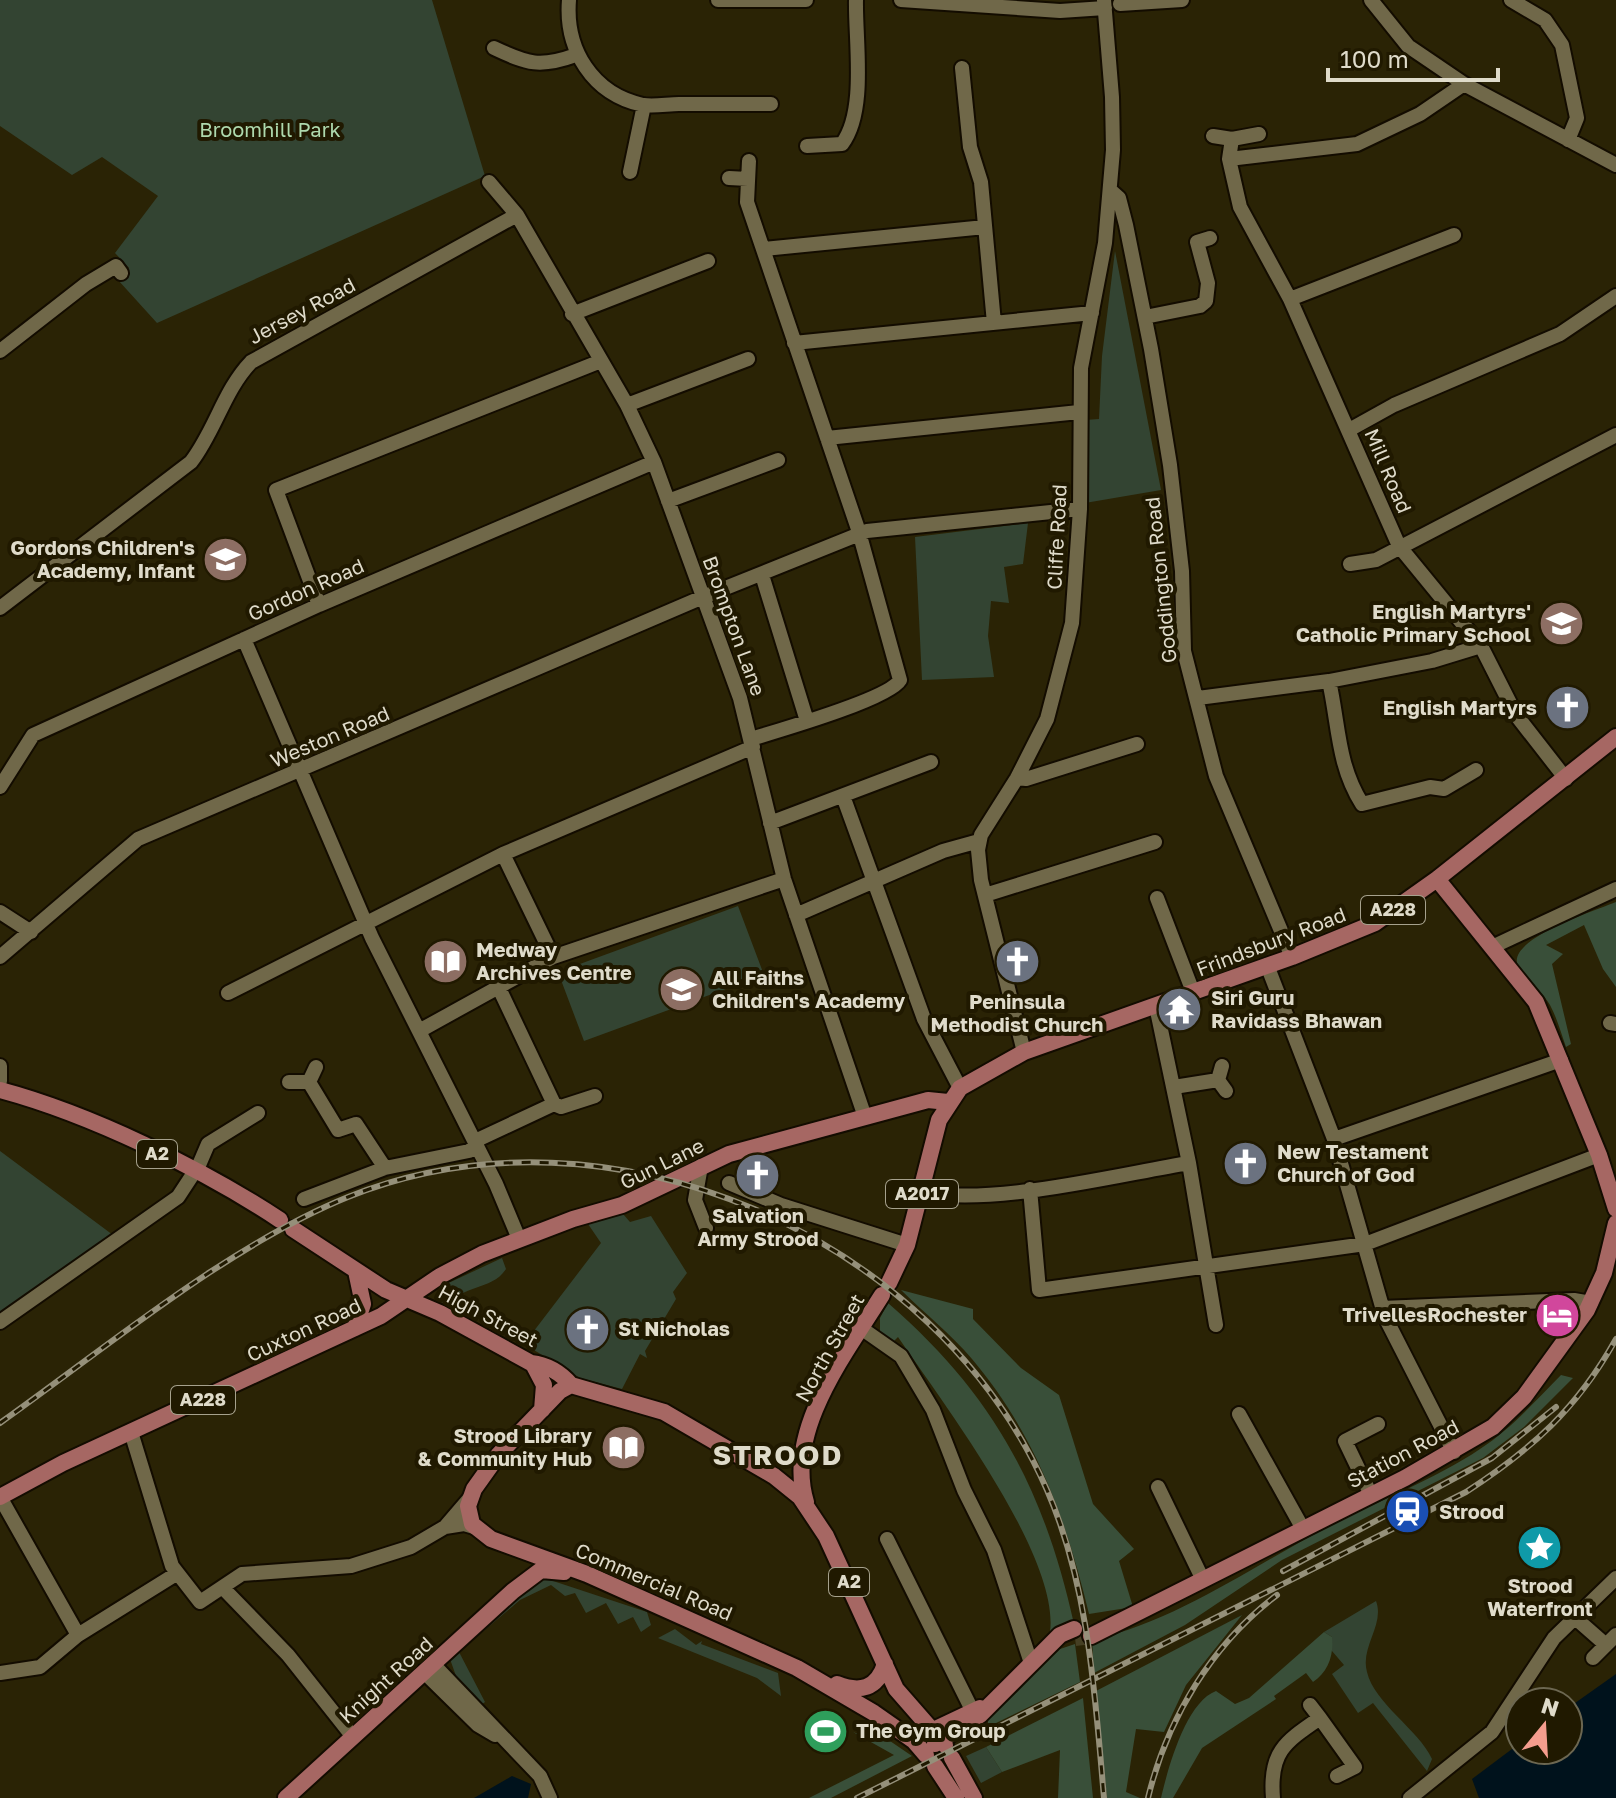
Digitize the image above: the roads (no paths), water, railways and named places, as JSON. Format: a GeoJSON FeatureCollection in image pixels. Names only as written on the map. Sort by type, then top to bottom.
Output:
{"type":"FeatureCollection","features":[{"type":"Feature","properties":{"kind":"main road","name":"Frindsbury Road"},"geometry":{"type":"LineString","coordinates":[[948,1102],[960,1088],[1024,1052],[1292,957],[1375,923],[1437,879],[1616,737]]}},
{"type":"Feature","properties":{"kind":"main road"},"geometry":{"type":"LineString","coordinates":[[1437,879],[1536,1002],[1599,1155],[1616,1209]]}},
{"type":"Feature","properties":{"kind":"main road","name":"A2"},"geometry":{"type":"LineString","coordinates":[[0,1090],[68,1114],[195,1172],[287,1224],[406,1301]]}},
{"type":"Feature","properties":{"kind":"main road","name":"Gun Lane"},"geometry":{"type":"LineString","coordinates":[[406,1301],[464,1262],[519,1239],[622,1205],[729,1154],[928,1100],[948,1102]]}},
{"type":"Feature","properties":{"kind":"main road","name":"North Street"},"geometry":{"type":"LineString","coordinates":[[806,1504],[801,1466],[824,1393],[907,1245],[939,1120],[948,1102]]}},
{"type":"Feature","properties":{"kind":"main road","name":"Station Road"},"geometry":{"type":"LineString","coordinates":[[924,1753],[943,1743],[1052,1646],[1060,1635],[1115,1625],[1454,1452],[1491,1429],[1518,1404],[1591,1303],[1604,1273],[1616,1223]]}},
{"type":"Feature","properties":{"kind":"main road"},"geometry":{"type":"LineString","coordinates":[[355,1328],[363,1304],[356,1271]]}},
{"type":"Feature","properties":{"kind":"main road","name":"Cuxton Road"},"geometry":{"type":"LineString","coordinates":[[0,1497],[406,1301]]}},
{"type":"Feature","properties":{"kind":"main road","name":"High Street"},"geometry":{"type":"LineString","coordinates":[[406,1301],[430,1308],[533,1364],[542,1364],[563,1375],[571,1385],[664,1412],[774,1476],[806,1504],[826,1536],[904,1701],[943,1743],[974,1798]]}},
{"type":"Feature","properties":{"kind":"main road"},"geometry":{"type":"LineString","coordinates":[[533,1364],[544,1385],[542,1410]]}},
{"type":"Feature","properties":{"kind":"main road"},"geometry":{"type":"LineString","coordinates":[[474,1527],[468,1515],[469,1499],[499,1454],[571,1385]]}},
{"type":"Feature","properties":{"kind":"main road"},"geometry":{"type":"LineString","coordinates":[[774,1476],[801,1466]]}},
{"type":"Feature","properties":{"kind":"main road","name":"Commercial Road"},"geometry":{"type":"LineString","coordinates":[[474,1527],[504,1545],[530,1551],[696,1621],[817,1678],[924,1753]]}},
{"type":"Feature","properties":{"kind":"main road"},"geometry":{"type":"LineString","coordinates":[[504,1545],[521,1559],[525,1567],[513,1591]]}},
{"type":"Feature","properties":{"kind":"main road","name":"Knight Road"},"geometry":{"type":"LineString","coordinates":[[286,1798],[538,1571],[548,1568],[594,1580]]}},
{"type":"Feature","properties":{"kind":"main road","name":"Commercial Road"},"geometry":{"type":"LineString","coordinates":[[817,1678],[861,1690],[875,1683],[885,1664]]}},
{"type":"Feature","properties":{"kind":"main road"},"geometry":{"type":"LineString","coordinates":[[924,1753],[956,1798]]}},
{"type":"Feature","properties":{"kind":"street"},"geometry":{"type":"LineString","coordinates":[[569,0],[570,30],[576,55],[594,79],[644,105],[771,104]]}},
{"type":"Feature","properties":{"kind":"street"},"geometry":{"type":"LineString","coordinates":[[718,0],[806,0]]}},
{"type":"Feature","properties":{"kind":"street"},"geometry":{"type":"LineString","coordinates":[[807,146],[842,144],[852,131],[857,78],[856,0]]}},
{"type":"Feature","properties":{"kind":"street"},"geometry":{"type":"LineString","coordinates":[[901,0],[1060,11],[1109,4],[1182,0]]}},
{"type":"Feature","properties":{"kind":"street"},"geometry":{"type":"LineString","coordinates":[[1371,0],[1408,46],[1464,84],[1616,165]]}},
{"type":"Feature","properties":{"kind":"street"},"geometry":{"type":"LineString","coordinates":[[1506,17],[1513,1],[1545,20],[1561,43],[1577,118],[1568,140]]}},
{"type":"Feature","properties":{"kind":"street","name":"Cliffe Road"},"geometry":{"type":"LineString","coordinates":[[979,841],[1017,778],[1049,714],[1063,667],[1073,615],[1080,509],[1082,360],[1105,243],[1110,190],[1112,97],[1109,4]]}},
{"type":"Feature","properties":{"kind":"street"},"geometry":{"type":"LineString","coordinates":[[494,48],[529,63],[545,64],[576,55]]}},
{"type":"Feature","properties":{"kind":"street"},"geometry":{"type":"LineString","coordinates":[[962,68],[970,147],[981,182],[994,323]]}},
{"type":"Feature","properties":{"kind":"street"},"geometry":{"type":"LineString","coordinates":[[1213,136],[1230,149],[1357,144],[1420,114],[1464,84]]}},
{"type":"Feature","properties":{"kind":"street"},"geometry":{"type":"LineString","coordinates":[[630,172],[644,105]]}},
{"type":"Feature","properties":{"kind":"street"},"geometry":{"type":"LineString","coordinates":[[1230,149],[1259,134]]}},
{"type":"Feature","properties":{"kind":"street","name":"Mill Road"},"geometry":{"type":"LineString","coordinates":[[1230,149],[1240,207],[1290,299],[1349,430],[1362,469],[1399,546],[1481,646],[1516,715],[1566,779]]}},
{"type":"Feature","properties":{"kind":"street"},"geometry":{"type":"LineString","coordinates":[[228,993],[503,854],[752,743],[892,689],[900,680],[859,532],[747,202],[749,161]]}},
{"type":"Feature","properties":{"kind":"street"},"geometry":{"type":"LineString","coordinates":[[729,178],[748,179]]}},
{"type":"Feature","properties":{"kind":"street","name":"Brompton Lane"},"geometry":{"type":"LineString","coordinates":[[489,182],[517,215],[627,405],[654,462],[752,743],[784,879],[865,1117]]}},
{"type":"Feature","properties":{"kind":"street","name":"Goddington Road"},"geometry":{"type":"LineString","coordinates":[[1110,190],[1120,200],[1145,317],[1175,506],[1182,571],[1184,651],[1224,798],[1292,957]]}},
{"type":"Feature","properties":{"kind":"street","name":"Jersey Road"},"geometry":{"type":"LineString","coordinates":[[0,608],[191,462],[209,438],[239,374],[251,362],[517,215]]}},
{"type":"Feature","properties":{"kind":"street"},"geometry":{"type":"LineString","coordinates":[[764,249],[985,227]]}},
{"type":"Feature","properties":{"kind":"street"},"geometry":{"type":"LineString","coordinates":[[1290,299],[1454,235]]}},
{"type":"Feature","properties":{"kind":"street"},"geometry":{"type":"LineString","coordinates":[[1145,317],[1200,306],[1206,301],[1208,283],[1197,242],[1210,238]]}},
{"type":"Feature","properties":{"kind":"street"},"geometry":{"type":"LineString","coordinates":[[572,314],[708,261]]}},
{"type":"Feature","properties":{"kind":"street"},"geometry":{"type":"LineString","coordinates":[[0,351],[86,284],[116,266],[121,273]]}},
{"type":"Feature","properties":{"kind":"street"},"geometry":{"type":"LineString","coordinates":[[1349,430],[1394,405],[1560,334],[1616,296]]}},
{"type":"Feature","properties":{"kind":"street"},"geometry":{"type":"LineString","coordinates":[[794,343],[1092,313]]}},
{"type":"Feature","properties":{"kind":"street"},"geometry":{"type":"LineString","coordinates":[[627,405],[748,359]]}},
{"type":"Feature","properties":{"kind":"street"},"geometry":{"type":"LineString","coordinates":[[319,605],[276,490],[601,361]]}},
{"type":"Feature","properties":{"kind":"street"},"geometry":{"type":"LineString","coordinates":[[827,438],[1079,412]]}},
{"type":"Feature","properties":{"kind":"street"},"geometry":{"type":"LineString","coordinates":[[1350,564],[1376,560],[1616,435]]}},
{"type":"Feature","properties":{"kind":"street"},"geometry":{"type":"LineString","coordinates":[[668,501],[778,460]]}},
{"type":"Feature","properties":{"kind":"street","name":"Gordon Road"},"geometry":{"type":"LineString","coordinates":[[0,787],[33,735],[319,605],[654,462]]}},
{"type":"Feature","properties":{"kind":"street","name":"Weston Road"},"geometry":{"type":"LineString","coordinates":[[0,957],[138,839],[859,532],[1080,509]]}},
{"type":"Feature","properties":{"kind":"street"},"geometry":{"type":"LineString","coordinates":[[762,575],[807,721]]}},
{"type":"Feature","properties":{"kind":"street"},"geometry":{"type":"LineString","coordinates":[[244,639],[366,923],[476,1143],[519,1239]]}},
{"type":"Feature","properties":{"kind":"street"},"geometry":{"type":"LineString","coordinates":[[1198,698],[1329,681],[1432,661],[1481,646]]}},
{"type":"Feature","properties":{"kind":"street"},"geometry":{"type":"LineString","coordinates":[[1329,681],[1338,748],[1347,779],[1362,804],[1430,787],[1444,789],[1476,770]]}},
{"type":"Feature","properties":{"kind":"street"},"geometry":{"type":"LineString","coordinates":[[1017,778],[1026,779],[1137,744]]}},
{"type":"Feature","properties":{"kind":"street"},"geometry":{"type":"LineString","coordinates":[[770,823],[931,762]]}},
{"type":"Feature","properties":{"kind":"street"},"geometry":{"type":"LineString","coordinates":[[843,796],[924,1019],[960,1088]]}},
{"type":"Feature","properties":{"kind":"street"},"geometry":{"type":"LineString","coordinates":[[796,915],[943,851],[979,841],[979,870],[1024,1052]]}},
{"type":"Feature","properties":{"kind":"street"},"geometry":{"type":"LineString","coordinates":[[985,895],[1155,842]]}},
{"type":"Feature","properties":{"kind":"street"},"geometry":{"type":"LineString","coordinates":[[503,854],[553,957]]}},
{"type":"Feature","properties":{"kind":"street"},"geometry":{"type":"LineString","coordinates":[[419,1031],[553,957],[784,879]]}},
{"type":"Feature","properties":{"kind":"street"},"geometry":{"type":"LineString","coordinates":[[1492,947],[1616,889]]}},
{"type":"Feature","properties":{"kind":"street"},"geometry":{"type":"LineString","coordinates":[[1157,898],[1193,992]]}},
{"type":"Feature","properties":{"kind":"street"},"geometry":{"type":"LineString","coordinates":[[0,912],[31,932]]}},
{"type":"Feature","properties":{"kind":"street"},"geometry":{"type":"LineString","coordinates":[[1267,965],[1334,1139],[1382,1308],[1454,1452]]}},
{"type":"Feature","properties":{"kind":"street"},"geometry":{"type":"LineString","coordinates":[[498,986],[554,1104],[561,1107],[595,1096]]}},
{"type":"Feature","properties":{"kind":"street"},"geometry":{"type":"LineString","coordinates":[[1156,1006],[1189,1163],[1216,1325]]}},
{"type":"Feature","properties":{"kind":"street"},"geometry":{"type":"LineString","coordinates":[[1334,1139],[1561,1060]]}},
{"type":"Feature","properties":{"kind":"street"},"geometry":{"type":"LineString","coordinates":[[0,1066],[0,1081]]}},
{"type":"Feature","properties":{"kind":"street"},"geometry":{"type":"LineString","coordinates":[[309,1082],[316,1067]]}},
{"type":"Feature","properties":{"kind":"street"},"geometry":{"type":"LineString","coordinates":[[1174,1087],[1222,1079]]}},
{"type":"Feature","properties":{"kind":"street"},"geometry":{"type":"LineString","coordinates":[[289,1082],[309,1082]]}},
{"type":"Feature","properties":{"kind":"street"},"geometry":{"type":"LineString","coordinates":[[309,1082],[338,1130],[356,1124],[385,1168]]}},
{"type":"Feature","properties":{"kind":"street"},"geometry":{"type":"LineString","coordinates":[[304,1199],[385,1168],[469,1151],[476,1143],[554,1104]]}},
{"type":"Feature","properties":{"kind":"street"},"geometry":{"type":"LineString","coordinates":[[0,1322],[178,1197],[195,1172],[208,1144],[258,1113]]}},
{"type":"Feature","properties":{"kind":"street"},"geometry":{"type":"LineString","coordinates":[[1030,1189],[1039,1290],[1365,1244],[1599,1155]]}},
{"type":"Feature","properties":{"kind":"street"},"geometry":{"type":"LineString","coordinates":[[923,1192],[970,1195],[1030,1189],[1189,1163]]}},
{"type":"Feature","properties":{"kind":"street"},"geometry":{"type":"LineString","coordinates":[[701,1166],[695,1200],[706,1228]]}},
{"type":"Feature","properties":{"kind":"street"},"geometry":{"type":"LineString","coordinates":[[729,1183],[781,1205],[907,1245]]}},
{"type":"Feature","properties":{"kind":"street"},"geometry":{"type":"LineString","coordinates":[[1382,1308],[1564,1300],[1591,1303]]}},
{"type":"Feature","properties":{"kind":"street"},"geometry":{"type":"LineString","coordinates":[[861,1328],[901,1356],[933,1410],[964,1490],[994,1550],[1031,1663]]}},
{"type":"Feature","properties":{"kind":"street"},"geometry":{"type":"LineString","coordinates":[[1239,1414],[1303,1529]]}},
{"type":"Feature","properties":{"kind":"street"},"geometry":{"type":"LineString","coordinates":[[1371,1495],[1345,1441],[1378,1424]]}},
{"type":"Feature","properties":{"kind":"street"},"geometry":{"type":"LineString","coordinates":[[131,1432],[176,1574],[200,1602],[242,1574],[351,1566],[428,1538],[445,1527],[469,1499]]}},
{"type":"Feature","properties":{"kind":"street"},"geometry":{"type":"LineString","coordinates":[[1158,1487],[1203,1580]]}},
{"type":"Feature","properties":{"kind":"street"},"geometry":{"type":"LineString","coordinates":[[0,1497],[78,1635]]}},
{"type":"Feature","properties":{"kind":"street"},"geometry":{"type":"LineString","coordinates":[[445,1527],[464,1524],[474,1527]]}},
{"type":"Feature","properties":{"kind":"street"},"geometry":{"type":"LineString","coordinates":[[887,1539],[977,1712]]}},
{"type":"Feature","properties":{"kind":"street"},"geometry":{"type":"LineString","coordinates":[[0,1673],[40,1667],[78,1635],[176,1574]]}},
{"type":"Feature","properties":{"kind":"street"},"geometry":{"type":"LineString","coordinates":[[1410,1798],[1492,1732],[1537,1661],[1573,1616],[1616,1578]]}},
{"type":"Feature","properties":{"kind":"street"},"geometry":{"type":"LineString","coordinates":[[223,1588],[288,1655],[353,1737]]}},
{"type":"Feature","properties":{"kind":"street"},"geometry":{"type":"LineString","coordinates":[[1573,1616],[1611,1640],[1593,1658]]}},
{"type":"Feature","properties":{"kind":"street"},"geometry":{"type":"LineString","coordinates":[[430,1669],[478,1725],[499,1737],[540,1776],[550,1798]]}},
{"type":"Feature","properties":{"kind":"street"},"geometry":{"type":"LineString","coordinates":[[1310,1705],[1355,1767],[1337,1776]]}},
{"type":"Feature","properties":{"kind":"street"},"geometry":{"type":"LineString","coordinates":[[1273,1798],[1272,1772],[1280,1751],[1320,1718]]}},
{"type":"Feature","properties":{"kind":"water"},"geometry":{"type":"Polygon","coordinates":[[[1616,1674],[1616,1798],[1479,1798],[1472,1779],[1504,1755],[1504,1766],[1584,1766],[1584,1697],[1616,1674]]]}},
{"type":"Feature","properties":{"kind":"water"},"geometry":{"type":"Polygon","coordinates":[[[512,1776],[531,1784],[528,1798],[474,1798],[512,1776]]]}},
{"type":"Feature","properties":{"kind":"tunnel"},"geometry":{"type":"LineString","coordinates":[[1075,1638],[1091,1636]]}},
{"type":"Feature","properties":{"kind":"railway"},"geometry":{"type":"LineString","coordinates":[[0,1423],[214,1270],[303,1217],[348,1197],[448,1169],[552,1163],[655,1177],[754,1209],[846,1258],[928,1322],[996,1400],[1047,1490],[1072,1564],[1088,1642],[1104,1798]]}},
{"type":"Feature","properties":{"kind":"railway"},"geometry":{"type":"LineString","coordinates":[[857,1798],[1466,1492],[1512,1460],[1551,1426],[1585,1386],[1616,1339]]}},
{"type":"Feature","properties":{"kind":"railway"},"geometry":{"type":"LineString","coordinates":[[1283,1571],[1492,1458],[1556,1407]]}},
{"type":"Feature","properties":{"kind":"railway"},"geometry":{"type":"LineString","coordinates":[[1148,1798],[1167,1740],[1195,1685],[1232,1636],[1277,1595]]}},
{"type":"Feature","properties":{"kind":"place","name":"Gordons Children's Academy, Infant"},"geometry":{"type":"Point","coordinates":[226,559]}},
{"type":"Feature","properties":{"kind":"place","name":"English Martyrs' Catholic Primary School"},"geometry":{"type":"Point","coordinates":[1562,623]}},
{"type":"Feature","properties":{"kind":"place","name":"English Martyrs"},"geometry":{"type":"Point","coordinates":[1568,708]}},
{"type":"Feature","properties":{"kind":"place","name":"Medway Archives Centre"},"geometry":{"type":"Point","coordinates":[445,962]}},
{"type":"Feature","properties":{"kind":"place","name":"Peninsula Methodist Church"},"geometry":{"type":"Point","coordinates":[1017,962]}},
{"type":"Feature","properties":{"kind":"place","name":"All Faiths Children's Academy"},"geometry":{"type":"Point","coordinates":[681,990]}},
{"type":"Feature","properties":{"kind":"place","name":"Siri Guru Ravidass Bhawan"},"geometry":{"type":"Point","coordinates":[1180,1010]}},
{"type":"Feature","properties":{"kind":"place","name":"New Testament Church of God"},"geometry":{"type":"Point","coordinates":[1246,1163]}},
{"type":"Feature","properties":{"kind":"place","name":"Salvation Army Strood"},"geometry":{"type":"Point","coordinates":[758,1176]}},
{"type":"Feature","properties":{"kind":"place","name":"TrivellesRochester"},"geometry":{"type":"Point","coordinates":[1558,1315]}},
{"type":"Feature","properties":{"kind":"place","name":"St Nicholas"},"geometry":{"type":"Point","coordinates":[587,1329]}},
{"type":"Feature","properties":{"kind":"place","name":"Strood Library & Community Hub"},"geometry":{"type":"Point","coordinates":[623,1447]}},
{"type":"Feature","properties":{"kind":"place","name":"Strood"},"geometry":{"type":"Point","coordinates":[1408,1512]}},
{"type":"Feature","properties":{"kind":"place","name":"Strood Waterfront"},"geometry":{"type":"Point","coordinates":[1540,1547]}},
{"type":"Feature","properties":{"kind":"place","name":"The Gym Group"},"geometry":{"type":"Point","coordinates":[825,1731]}},
{"type":"Feature","properties":{"kind":"district","name":"STROOD"},"geometry":{"type":"Point","coordinates":[778,1455]}},
{"type":"Feature","properties":{"kind":"park label","name":"Broomhill Park"},"geometry":{"type":"Point","coordinates":[270,130]}}]}
